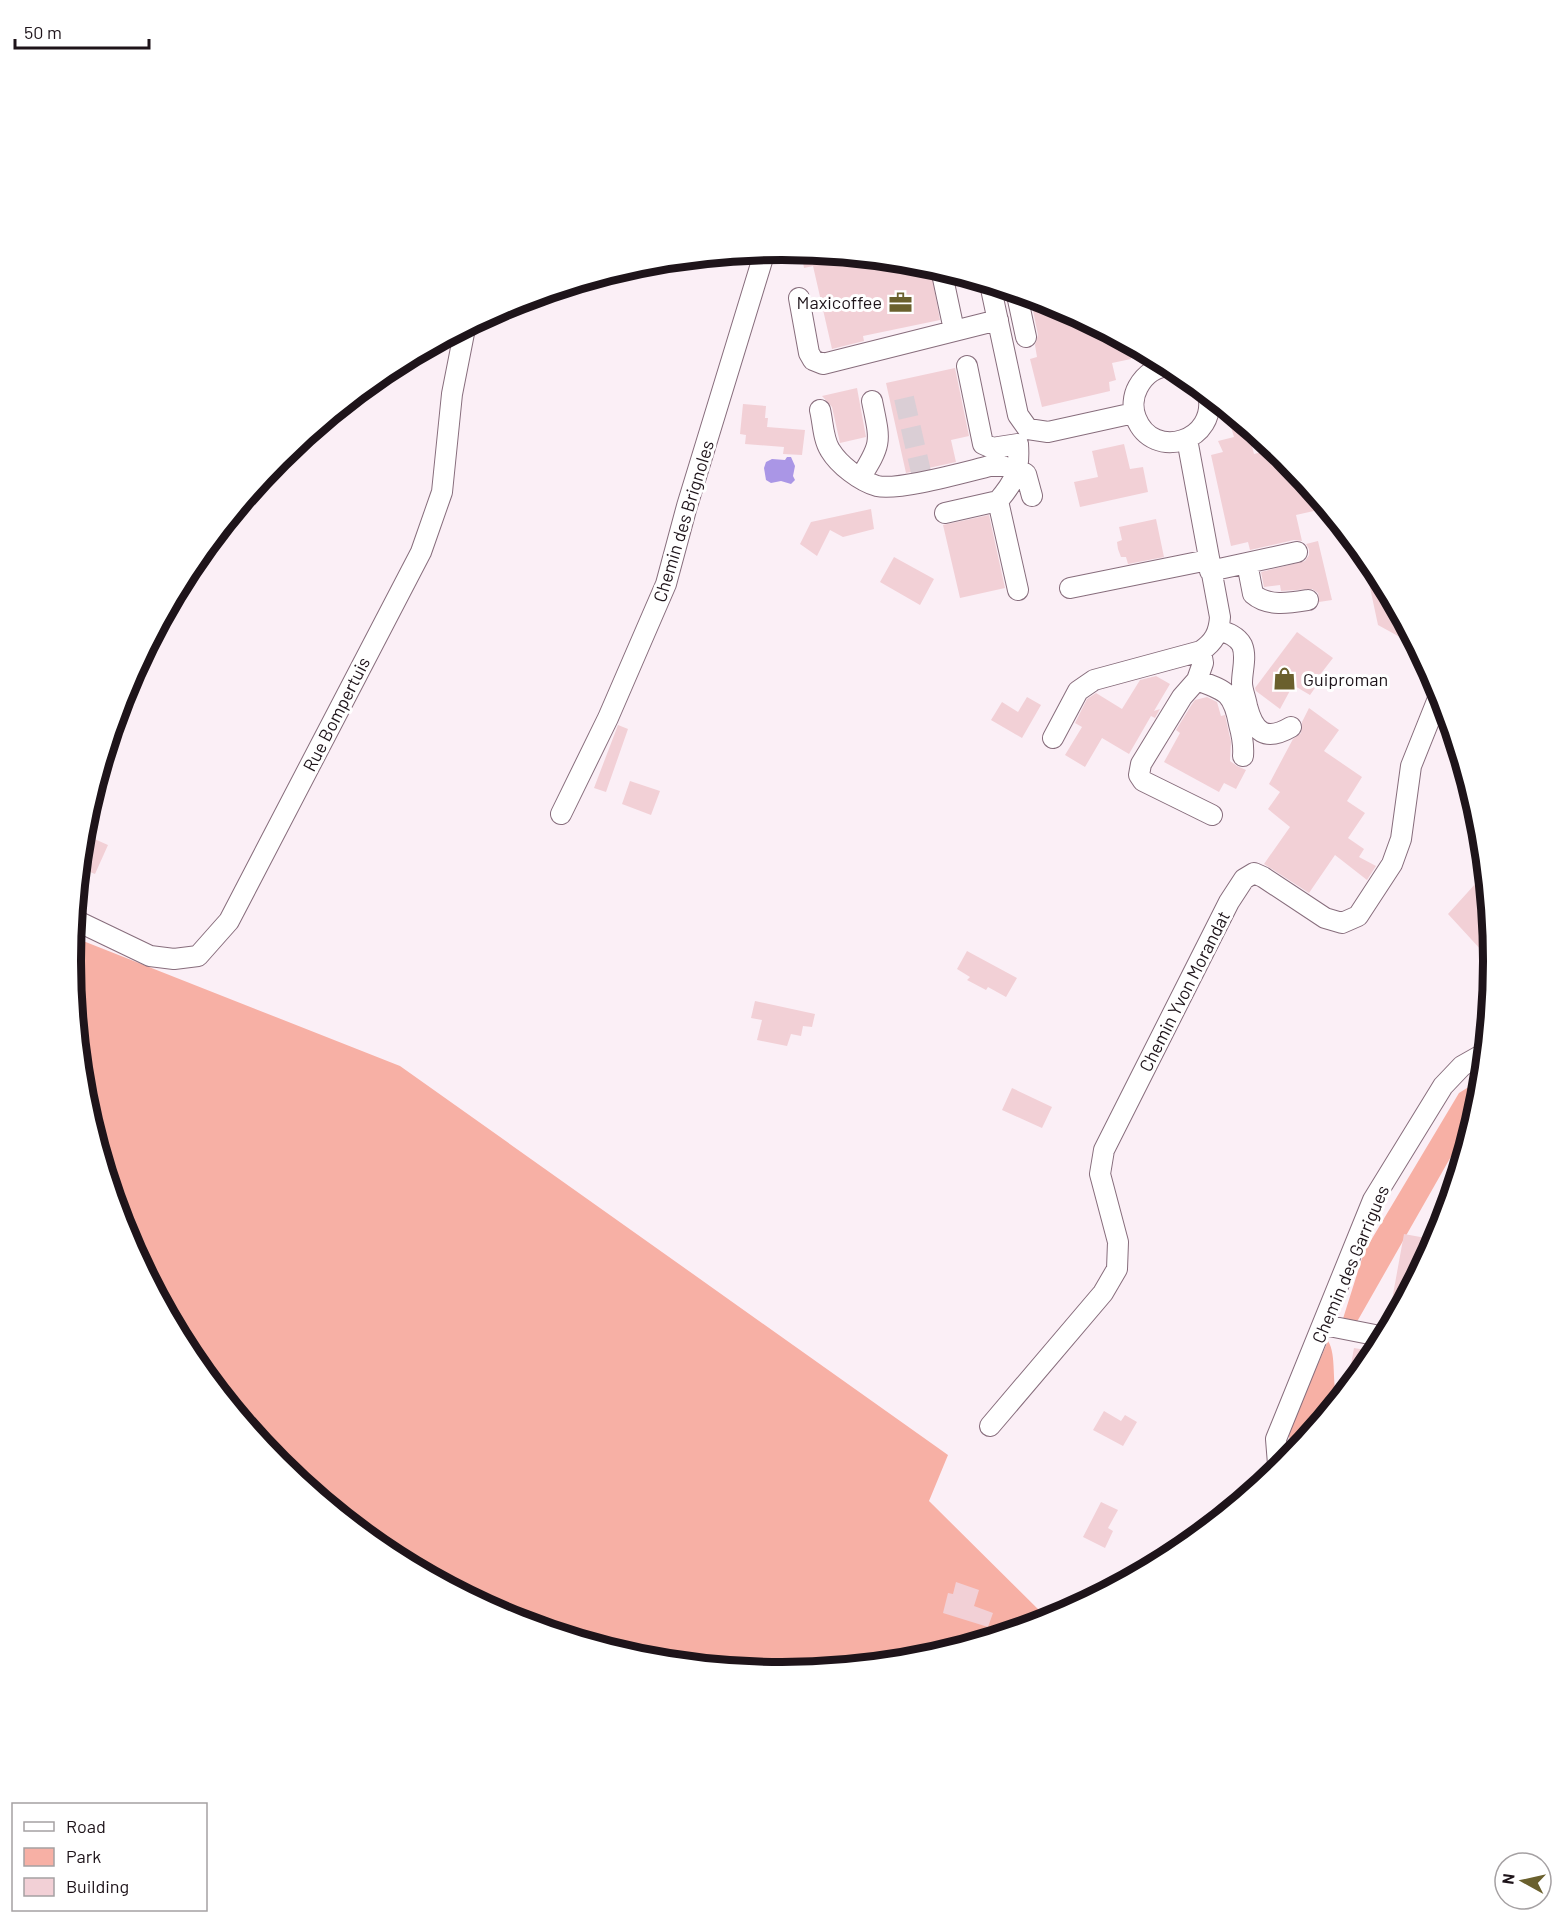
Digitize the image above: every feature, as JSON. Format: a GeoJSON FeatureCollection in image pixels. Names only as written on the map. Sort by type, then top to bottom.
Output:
{"type":"FeatureCollection","features":[{"type":"Feature","properties":{"kind":"street","name":"Chemin des Brignoles"},"geometry":{"type":"LineString","coordinates":[[561,814],[608,718],[666,584],[687,506],[762,261]]}},
{"type":"Feature","properties":{"kind":"street"},"geometry":{"type":"LineString","coordinates":[[943,279],[954,330]]}},
{"type":"Feature","properties":{"kind":"street"},"geometry":{"type":"LineString","coordinates":[[945,513],[998,501],[1010,487],[1010,467],[1023,437],[992,292]]}},
{"type":"Feature","properties":{"kind":"street"},"geometry":{"type":"LineString","coordinates":[[799,298],[809,353],[813,360],[823,364],[998,320]]}},
{"type":"Feature","properties":{"kind":"street"},"geometry":{"type":"LineString","coordinates":[[1018,301],[1026,337]]}},
{"type":"Feature","properties":{"kind":"street","name":"Rue Bompertuis"},"geometry":{"type":"LineString","coordinates":[[83,924],[150,956],[174,959],[198,956],[229,921],[421,552],[442,492],[452,394],[463,337]]}},
{"type":"Feature","properties":{"kind":"street"},"geometry":{"type":"LineString","coordinates":[[967,366],[983,444],[992,448],[1023,437],[1134,413]]}},
{"type":"Feature","properties":{"kind":"street"},"geometry":{"type":"LineString","coordinates":[[1156,368],[1140,383],[1133,400],[1138,423],[1154,438],[1165,442],[1187,439],[1206,422],[1210,405]]}},
{"type":"Feature","properties":{"kind":"street"},"geometry":{"type":"LineString","coordinates":[[860,478],[879,445],[872,401]]}},
{"type":"Feature","properties":{"kind":"street"},"geometry":{"type":"LineString","coordinates":[[820,410],[830,449],[842,464],[860,478],[877,486],[894,487],[922,476],[990,466],[1010,467],[1026,474],[1032,496]]}},
{"type":"Feature","properties":{"kind":"street"},"geometry":{"type":"LineString","coordinates":[[1053,738],[1078,691],[1094,680],[1193,652],[1214,641],[1219,630],[1220,617],[1187,439]]}},
{"type":"Feature","properties":{"kind":"street"},"geometry":{"type":"LineString","coordinates":[[895,499],[986,478],[1010,467]]}},
{"type":"Feature","properties":{"kind":"street"},"geometry":{"type":"LineString","coordinates":[[998,501],[1018,590]]}},
{"type":"Feature","properties":{"kind":"street"},"geometry":{"type":"LineString","coordinates":[[1070,588],[1209,566],[1247,563],[1297,552]]}},
{"type":"Feature","properties":{"kind":"street"},"geometry":{"type":"LineString","coordinates":[[1247,563],[1253,594],[1257,598],[1280,604],[1308,600]]}},
{"type":"Feature","properties":{"kind":"street"},"geometry":{"type":"LineString","coordinates":[[1219,630],[1235,636],[1242,645],[1244,654],[1242,684],[1252,723],[1266,734],[1279,734],[1291,727]]}},
{"type":"Feature","properties":{"kind":"street"},"geometry":{"type":"LineString","coordinates":[[1193,652],[1203,663],[1197,680],[1176,707],[1141,764],[1139,775],[1143,781],[1212,815]]}},
{"type":"Feature","properties":{"kind":"street"},"geometry":{"type":"LineString","coordinates":[[1197,680],[1221,689],[1235,704],[1244,746],[1243,756]]}},
{"type":"Feature","properties":{"kind":"street","name":"Chemin Yvon Morandat"},"geometry":{"type":"LineString","coordinates":[[990,1426],[1103,1293],[1117,1269],[1118,1242],[1100,1174],[1104,1150],[1229,902],[1244,879],[1254,873],[1325,918],[1342,923],[1358,916],[1392,864],[1401,839],[1411,766],[1435,705]]}},
{"type":"Feature","properties":{"kind":"street","name":"Chemin des Garrigues"},"geometry":{"type":"LineString","coordinates":[[1278,1459],[1276,1439],[1373,1200],[1443,1086],[1462,1066],[1477,1057]]}},
{"type":"Feature","properties":{"kind":"street"},"geometry":{"type":"LineString","coordinates":[[1324,1325],[1376,1335]]}},
{"type":"Feature","properties":{"kind":"green space"},"geometry":{"type":"Polygon","coordinates":[[[82,941],[400,1066],[948,1455],[929,1501],[1042,1613],[964,1639],[919,1650],[874,1657],[782,1663],[691,1657],[646,1650],[601,1639],[514,1610],[472,1591],[393,1545],[320,1489],[286,1458],[255,1424],[199,1351],[153,1272],[118,1187],[94,1098],[83,1007],[82,941]]]}},
{"type":"Feature","properties":{"kind":"green space"},"geometry":{"type":"Polygon","coordinates":[[[1473,1084],[1461,1139],[1358,1320],[1352,1327],[1341,1325],[1364,1252],[1459,1093],[1473,1084]]]}},
{"type":"Feature","properties":{"kind":"green space"},"geometry":{"type":"Polygon","coordinates":[[[1328,1341],[1331,1347],[1336,1393],[1291,1445],[1288,1432],[1328,1341]]]}},
{"type":"Feature","properties":{"kind":"shaded area"},"geometry":{"type":"Polygon","coordinates":[[[791,457],[795,466],[793,476],[795,480],[791,484],[781,481],[771,483],[766,480],[764,468],[766,462],[772,459],[785,460],[791,457]]]}},
{"type":"Feature","properties":{"kind":"building"},"geometry":{"type":"Polygon","coordinates":[[[803,261],[828,262],[874,266],[932,276],[940,320],[863,336],[864,341],[832,349],[813,266],[804,268],[803,261]]]}},
{"type":"Feature","properties":{"kind":"building"},"geometry":{"type":"Polygon","coordinates":[[[1032,306],[1093,332],[1135,356],[1131,359],[1112,363],[1116,380],[1109,382],[1110,391],[1042,407],[1030,359],[1037,357],[1035,345],[1038,335],[1032,306]]]}},
{"type":"Feature","properties":{"kind":"building"},"geometry":{"type":"Polygon","coordinates":[[[955,368],[969,436],[951,440],[956,462],[906,473],[886,383],[955,368]]]}},
{"type":"Feature","properties":{"kind":"building"},"geometry":{"type":"Polygon","coordinates":[[[857,388],[866,437],[840,443],[832,407],[822,396],[857,388]]]}},
{"type":"Feature","properties":{"kind":"building"},"geometry":{"type":"Polygon","coordinates":[[[743,404],[766,406],[767,427],[805,430],[802,455],[783,454],[784,447],[745,444],[746,435],[740,434],[743,404]]]}},
{"type":"Feature","properties":{"kind":"building"},"geometry":{"type":"Polygon","coordinates":[[[1235,426],[1250,439],[1254,454],[1264,452],[1279,465],[1319,510],[1296,515],[1302,541],[1294,540],[1250,550],[1248,542],[1231,546],[1211,455],[1223,452],[1218,441],[1234,437],[1231,427],[1235,426]]]}},
{"type":"Feature","properties":{"kind":"building"},"geometry":{"type":"Polygon","coordinates":[[[1124,444],[1130,469],[1143,467],[1148,492],[1080,507],[1074,482],[1098,477],[1092,451],[1124,444]]]}},
{"type":"Feature","properties":{"kind":"building"},"geometry":{"type":"Polygon","coordinates":[[[871,509],[874,529],[843,537],[830,530],[817,556],[800,544],[811,522],[871,509]]]}},
{"type":"Feature","properties":{"kind":"building"},"geometry":{"type":"Polygon","coordinates":[[[989,515],[1005,588],[960,598],[943,525],[989,515]]]}},
{"type":"Feature","properties":{"kind":"building"},"geometry":{"type":"Polygon","coordinates":[[[1156,519],[1164,557],[1128,564],[1126,557],[1121,557],[1118,549],[1117,542],[1122,540],[1119,527],[1156,519]]]}},
{"type":"Feature","properties":{"kind":"building"},"geometry":{"type":"Polygon","coordinates":[[[1318,541],[1332,600],[1319,602],[1318,593],[1312,589],[1281,591],[1280,585],[1264,587],[1261,572],[1305,561],[1309,555],[1306,544],[1318,541]]]}},
{"type":"Feature","properties":{"kind":"building"},"geometry":{"type":"Polygon","coordinates":[[[894,557],[934,579],[920,605],[880,582],[894,557]]]}},
{"type":"Feature","properties":{"kind":"building"},"geometry":{"type":"Polygon","coordinates":[[[1367,574],[1406,641],[1378,625],[1367,574]]]}},
{"type":"Feature","properties":{"kind":"building"},"geometry":{"type":"Polygon","coordinates":[[[1297,632],[1333,658],[1319,676],[1322,678],[1310,695],[1293,685],[1280,709],[1255,688],[1297,632]]]}},
{"type":"Feature","properties":{"kind":"building"},"geometry":{"type":"Polygon","coordinates":[[[1156,676],[1170,684],[1154,711],[1160,709],[1155,718],[1151,716],[1129,754],[1102,738],[1085,767],[1065,755],[1082,727],[1075,723],[1087,699],[1096,693],[1122,709],[1140,680],[1156,676]]]}},
{"type":"Feature","properties":{"kind":"building"},"geometry":{"type":"Polygon","coordinates":[[[1027,697],[1041,705],[1022,738],[991,720],[1002,702],[1018,712],[1027,697]]]}},
{"type":"Feature","properties":{"kind":"building"},"geometry":{"type":"Polygon","coordinates":[[[1207,697],[1217,702],[1221,716],[1225,715],[1231,742],[1230,761],[1246,770],[1236,789],[1224,783],[1219,792],[1164,762],[1180,733],[1176,730],[1192,704],[1195,700],[1207,697]]]}},
{"type":"Feature","properties":{"kind":"building"},"geometry":{"type":"Polygon","coordinates":[[[1309,708],[1339,730],[1324,751],[1362,777],[1347,801],[1365,813],[1348,838],[1364,849],[1359,857],[1376,866],[1367,880],[1335,855],[1309,893],[1264,864],[1290,827],[1268,809],[1280,792],[1269,784],[1293,739],[1301,733],[1302,722],[1309,708]]]}},
{"type":"Feature","properties":{"kind":"building"},"geometry":{"type":"Polygon","coordinates":[[[618,725],[628,729],[606,792],[594,788],[618,725]]]}},
{"type":"Feature","properties":{"kind":"building"},"geometry":{"type":"Polygon","coordinates":[[[630,781],[660,791],[651,815],[622,804],[630,781]]]}},
{"type":"Feature","properties":{"kind":"building"},"geometry":{"type":"Polygon","coordinates":[[[92,838],[108,845],[95,874],[87,871],[92,838]]]}},
{"type":"Feature","properties":{"kind":"building"},"geometry":{"type":"Polygon","coordinates":[[[1479,880],[1484,953],[1448,914],[1479,880]]]}},
{"type":"Feature","properties":{"kind":"building"},"geometry":{"type":"Polygon","coordinates":[[[967,951],[1017,978],[1006,997],[988,987],[986,990],[967,980],[970,977],[957,969],[967,951]]]}},
{"type":"Feature","properties":{"kind":"building"},"geometry":{"type":"Polygon","coordinates":[[[755,1001],[815,1014],[812,1027],[803,1026],[801,1036],[791,1034],[787,1046],[757,1040],[762,1020],[751,1018],[755,1001]]]}},
{"type":"Feature","properties":{"kind":"building"},"geometry":{"type":"Polygon","coordinates":[[[1012,1088],[1052,1107],[1042,1128],[1002,1110],[1012,1088]]]}},
{"type":"Feature","properties":{"kind":"building"},"geometry":{"type":"Polygon","coordinates":[[[1404,1234],[1427,1238],[1396,1301],[1392,1300],[1404,1234]]]}},
{"type":"Feature","properties":{"kind":"building"},"geometry":{"type":"Polygon","coordinates":[[[1354,1348],[1367,1350],[1366,1351],[1349,1375],[1354,1348]]]}},
{"type":"Feature","properties":{"kind":"building"},"geometry":{"type":"Polygon","coordinates":[[[1104,1411],[1121,1421],[1125,1415],[1137,1422],[1123,1446],[1093,1430],[1104,1411]]]}},
{"type":"Feature","properties":{"kind":"building"},"geometry":{"type":"Polygon","coordinates":[[[1101,1502],[1118,1510],[1108,1528],[1113,1531],[1105,1548],[1083,1537],[1101,1502]]]}},
{"type":"Feature","properties":{"kind":"building"},"geometry":{"type":"Polygon","coordinates":[[[956,1582],[979,1590],[974,1606],[993,1613],[988,1627],[943,1613],[948,1593],[953,1594],[956,1582]]]}},
{"type":"Feature","properties":{"kind":"tunnel"},"geometry":{"type":"LineString","coordinates":[[904,398],[921,472]]}},
{"type":"Feature","properties":{"kind":"place","name":"Maxicoffee"},"geometry":{"type":"Point","coordinates":[900,302]}},
{"type":"Feature","properties":{"kind":"place","name":"Guiproman"},"geometry":{"type":"Point","coordinates":[1285,679]}}]}
